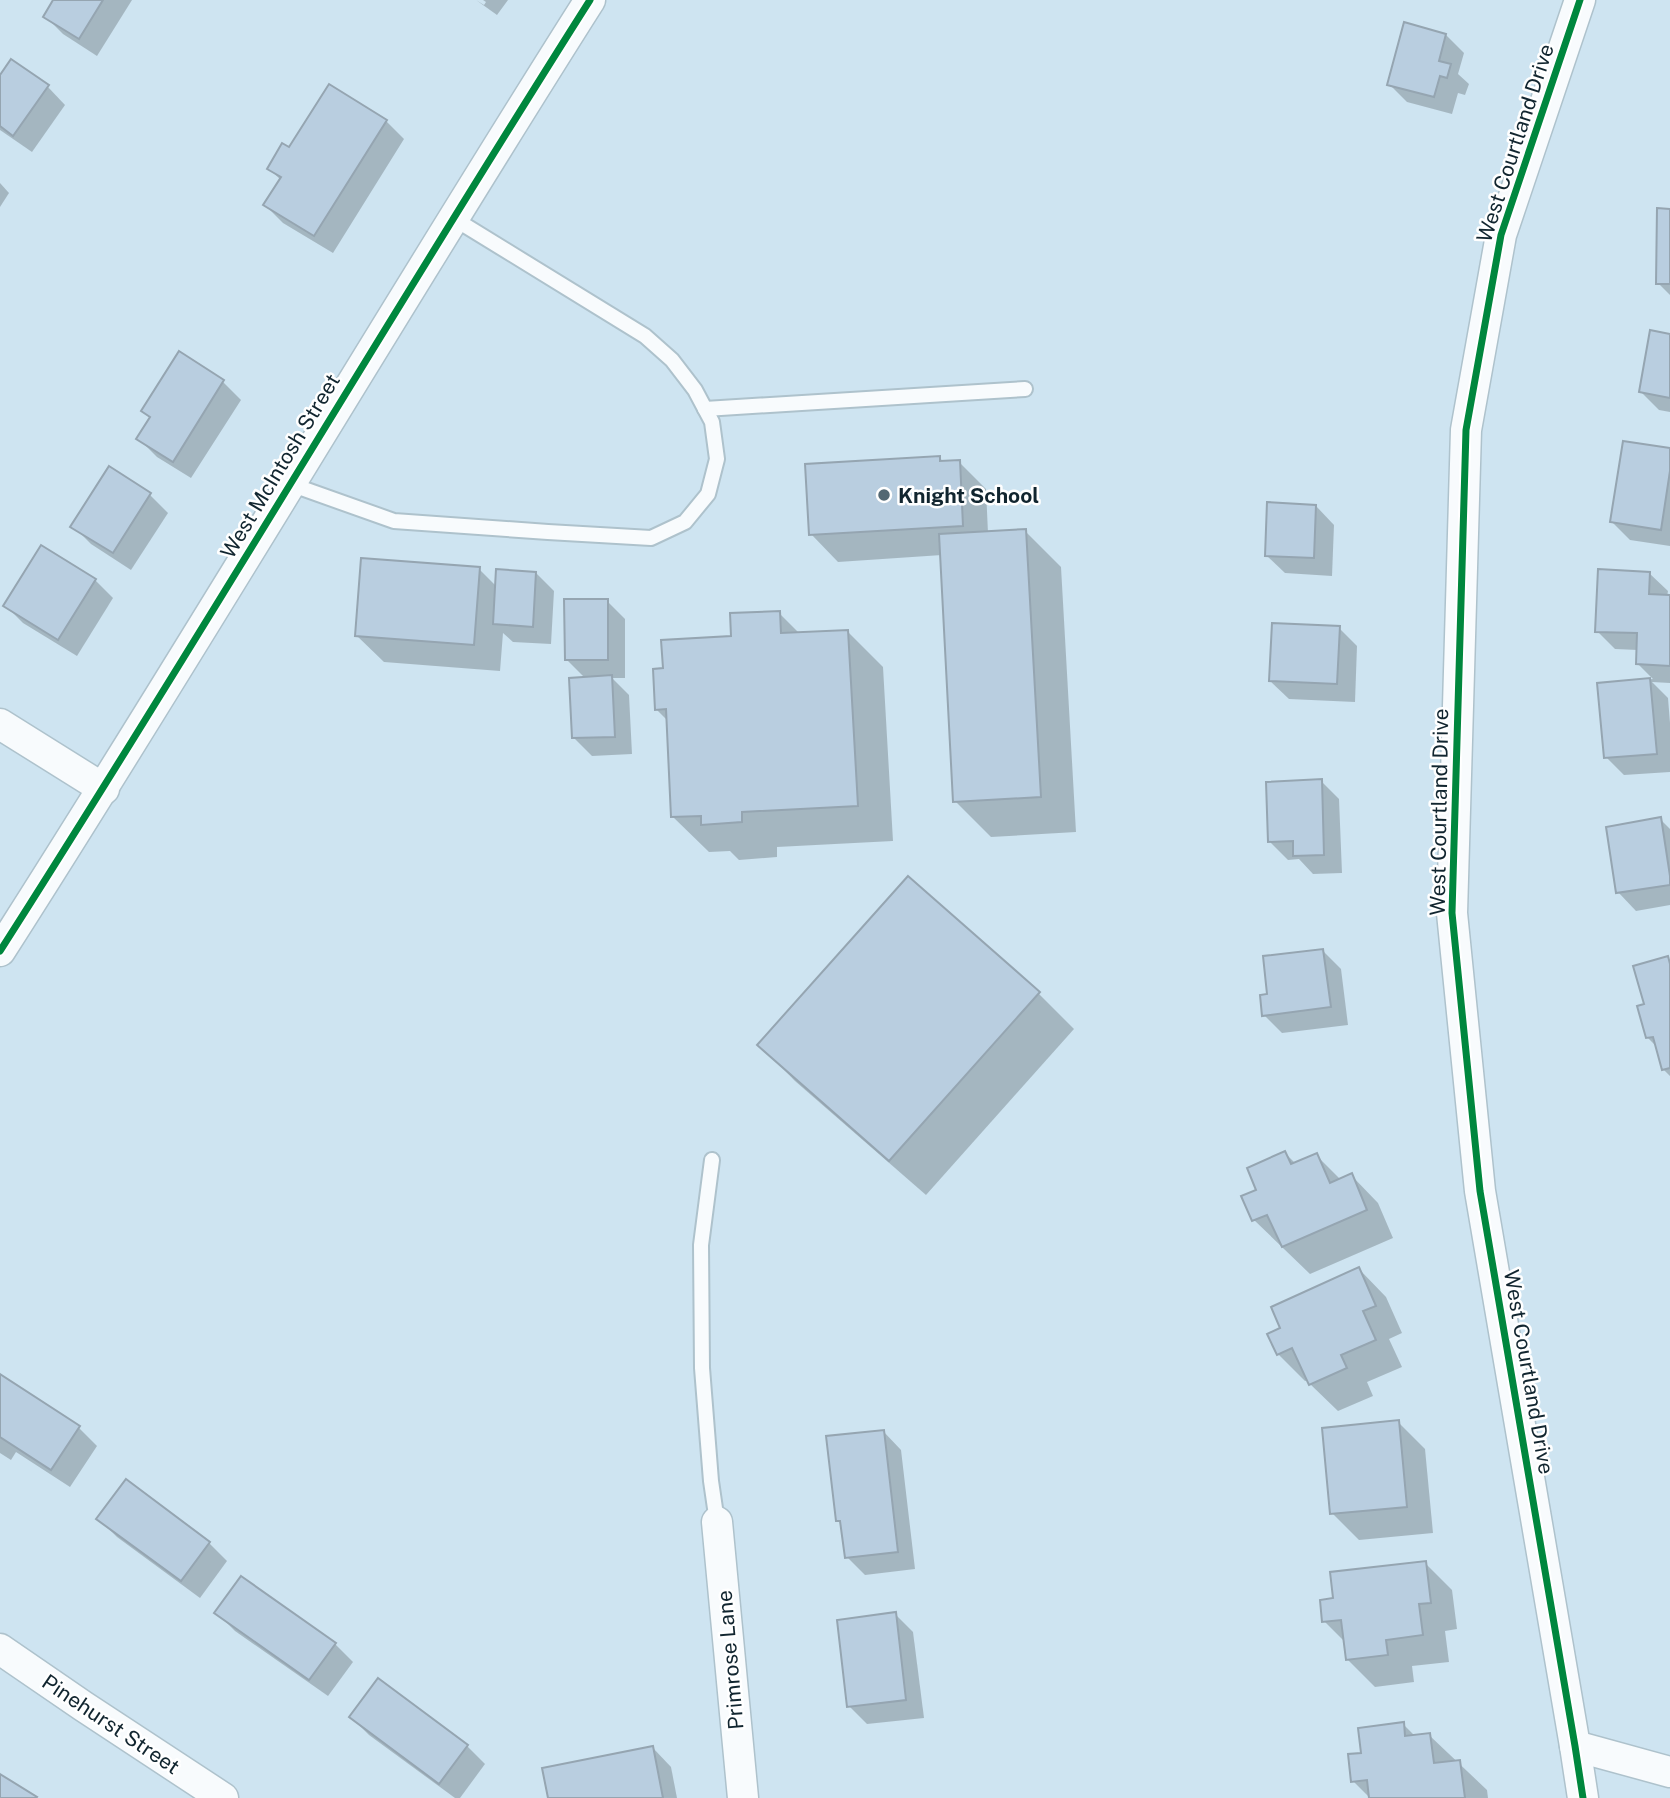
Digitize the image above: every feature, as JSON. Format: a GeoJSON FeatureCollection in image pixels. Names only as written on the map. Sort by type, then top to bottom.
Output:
{"type":"FeatureCollection","features":[{"type":"Feature","properties":{"kind":"street","name":"West McIntosh Street"},"geometry":{"type":"LineString","coordinates":[[0,951],[104,789],[453,218],[590,0]]}},
{"type":"Feature","properties":{"kind":"street","name":"West Courtland Drive"},"geometry":{"type":"LineString","coordinates":[[1580,0],[1501,235],[1466,430],[1452,913],[1480,1191],[1583,1798]]}},
{"type":"Feature","properties":{"kind":"street"},"geometry":{"type":"LineString","coordinates":[[0,724],[104,789]]}},
{"type":"Feature","properties":{"kind":"street","name":"Primrose Lane"},"geometry":{"type":"LineString","coordinates":[[717,1522],[743,1798]]}},
{"type":"Feature","properties":{"kind":"street","name":"Pinehurst Street"},"geometry":{"type":"LineString","coordinates":[[0,1649],[185,1788],[223,1798]]}},
{"type":"Feature","properties":{"kind":"street"},"geometry":{"type":"LineString","coordinates":[[1575,1746],[1670,1772]]}},
{"type":"Feature","properties":{"kind":"lane"},"geometry":{"type":"LineString","coordinates":[[290,484],[394,520],[651,537],[685,522],[708,494],[717,458],[712,422],[695,390],[673,360],[645,336],[453,218]]}},
{"type":"Feature","properties":{"kind":"lane"},"geometry":{"type":"LineString","coordinates":[[705,409],[1025,389]]}},
{"type":"Feature","properties":{"kind":"lane"},"geometry":{"type":"LineString","coordinates":[[712,1160],[701,1245],[702,1368],[717,1522]]}},
{"type":"Feature","properties":{"kind":"building"},"geometry":{"type":"Polygon","coordinates":[[[53,0],[103,0],[79,39],[43,17],[53,0]]]}},
{"type":"Feature","properties":{"kind":"building"},"geometry":{"type":"Polygon","coordinates":[[[1404,22],[1446,34],[1439,61],[1451,64],[1447,78],[1440,76],[1434,97],[1387,85],[1404,22]]]}},
{"type":"Feature","properties":{"kind":"building"},"geometry":{"type":"Polygon","coordinates":[[[11,59],[49,85],[13,136],[0,126],[0,75],[11,59]]]}},
{"type":"Feature","properties":{"kind":"building"},"geometry":{"type":"Polygon","coordinates":[[[329,84],[387,120],[314,236],[263,205],[281,177],[267,169],[282,143],[289,147],[329,84]]]}},
{"type":"Feature","properties":{"kind":"building"},"geometry":{"type":"Polygon","coordinates":[[[1657,208],[1670,209],[1670,284],[1656,284],[1657,208]]]}},
{"type":"Feature","properties":{"kind":"building"},"geometry":{"type":"Polygon","coordinates":[[[1650,330],[1670,334],[1670,398],[1639,392],[1650,330]]]}},
{"type":"Feature","properties":{"kind":"building"},"geometry":{"type":"Polygon","coordinates":[[[179,351],[224,380],[173,462],[136,439],[150,417],[141,411],[179,351]]]}},
{"type":"Feature","properties":{"kind":"building"},"geometry":{"type":"Polygon","coordinates":[[[1623,441],[1670,448],[1670,471],[1661,530],[1610,522],[1623,441]]]}},
{"type":"Feature","properties":{"kind":"building","name":"Knight School"},"geometry":{"type":"Polygon","coordinates":[[[940,456],[940,461],[960,460],[963,526],[809,535],[805,464],[940,456]]]}},
{"type":"Feature","properties":{"kind":"building"},"geometry":{"type":"Polygon","coordinates":[[[109,466],[151,493],[113,553],[70,527],[109,466]]]}},
{"type":"Feature","properties":{"kind":"building"},"geometry":{"type":"Polygon","coordinates":[[[1267,502],[1316,505],[1314,558],[1265,556],[1267,502]]]}},
{"type":"Feature","properties":{"kind":"building"},"geometry":{"type":"Polygon","coordinates":[[[1026,529],[1041,797],[953,802],[939,534],[1026,529]]]}},
{"type":"Feature","properties":{"kind":"building"},"geometry":{"type":"Polygon","coordinates":[[[41,545],[96,579],[58,640],[3,606],[41,545]]]}},
{"type":"Feature","properties":{"kind":"building"},"geometry":{"type":"Polygon","coordinates":[[[361,558],[480,567],[474,645],[355,636],[361,558]]]}},
{"type":"Feature","properties":{"kind":"building"},"geometry":{"type":"Polygon","coordinates":[[[496,569],[536,572],[533,627],[493,624],[496,569]]]}},
{"type":"Feature","properties":{"kind":"building"},"geometry":{"type":"Polygon","coordinates":[[[1598,569],[1650,572],[1649,594],[1670,595],[1670,666],[1636,664],[1637,633],[1595,632],[1598,569]]]}},
{"type":"Feature","properties":{"kind":"building"},"geometry":{"type":"Polygon","coordinates":[[[564,599],[608,599],[608,660],[565,660],[564,599]]]}},
{"type":"Feature","properties":{"kind":"building"},"geometry":{"type":"Polygon","coordinates":[[[780,611],[781,633],[848,630],[858,806],[742,812],[742,822],[701,825],[701,816],[671,817],[666,709],[655,710],[653,669],[663,668],[661,640],[731,636],[730,613],[780,611]]]}},
{"type":"Feature","properties":{"kind":"building"},"geometry":{"type":"Polygon","coordinates":[[[1272,623],[1340,626],[1337,684],[1269,681],[1272,623]]]}},
{"type":"Feature","properties":{"kind":"building"},"geometry":{"type":"Polygon","coordinates":[[[612,675],[615,737],[572,738],[569,678],[612,675]]]}},
{"type":"Feature","properties":{"kind":"building"},"geometry":{"type":"Polygon","coordinates":[[[1650,678],[1657,754],[1604,758],[1597,683],[1650,678]]]}},
{"type":"Feature","properties":{"kind":"building"},"geometry":{"type":"Polygon","coordinates":[[[1322,779],[1324,855],[1293,856],[1293,841],[1268,842],[1266,782],[1322,779]]]}},
{"type":"Feature","properties":{"kind":"building"},"geometry":{"type":"Polygon","coordinates":[[[1661,817],[1670,885],[1616,893],[1606,827],[1661,817]]]}},
{"type":"Feature","properties":{"kind":"building"},"geometry":{"type":"Polygon","coordinates":[[[908,876],[1040,992],[889,1161],[757,1045],[908,876]]]}},
{"type":"Feature","properties":{"kind":"building"},"geometry":{"type":"Polygon","coordinates":[[[1323,949],[1331,1007],[1262,1016],[1260,995],[1267,994],[1263,956],[1323,949]]]}},
{"type":"Feature","properties":{"kind":"building"},"geometry":{"type":"Polygon","coordinates":[[[1668,956],[1670,1068],[1662,1070],[1653,1037],[1646,1038],[1637,1006],[1644,1004],[1633,966],[1668,956]]]}},
{"type":"Feature","properties":{"kind":"building"},"geometry":{"type":"Polygon","coordinates":[[[1285,1151],[1291,1164],[1317,1153],[1330,1183],[1352,1173],[1367,1210],[1282,1247],[1267,1215],[1252,1221],[1241,1196],[1256,1190],[1247,1168],[1285,1151]]]}},
{"type":"Feature","properties":{"kind":"building"},"geometry":{"type":"Polygon","coordinates":[[[1359,1267],[1376,1306],[1363,1311],[1376,1340],[1341,1355],[1347,1368],[1309,1385],[1292,1348],[1277,1355],[1267,1334],[1280,1328],[1271,1307],[1359,1267]]]}},
{"type":"Feature","properties":{"kind":"building"},"geometry":{"type":"Polygon","coordinates":[[[0,1374],[80,1426],[51,1470],[0,1437],[0,1374]]]}},
{"type":"Feature","properties":{"kind":"building"},"geometry":{"type":"Polygon","coordinates":[[[1399,1420],[1407,1507],[1330,1514],[1322,1428],[1399,1420]]]}},
{"type":"Feature","properties":{"kind":"building"},"geometry":{"type":"Polygon","coordinates":[[[884,1430],[898,1552],[845,1558],[840,1521],[836,1521],[826,1436],[884,1430]]]}},
{"type":"Feature","properties":{"kind":"building"},"geometry":{"type":"Polygon","coordinates":[[[126,1479],[210,1542],[181,1581],[96,1519],[126,1479]]]}},
{"type":"Feature","properties":{"kind":"building"},"geometry":{"type":"Polygon","coordinates":[[[1426,1561],[1431,1603],[1419,1604],[1423,1635],[1386,1640],[1388,1655],[1346,1660],[1341,1620],[1322,1622],[1320,1600],[1333,1598],[1330,1572],[1426,1561]]]}},
{"type":"Feature","properties":{"kind":"building"},"geometry":{"type":"Polygon","coordinates":[[[241,1576],[336,1643],[309,1680],[214,1613],[241,1576]]]}},
{"type":"Feature","properties":{"kind":"building"},"geometry":{"type":"Polygon","coordinates":[[[896,1612],[906,1700],[847,1707],[837,1620],[896,1612]]]}},
{"type":"Feature","properties":{"kind":"building"},"geometry":{"type":"Polygon","coordinates":[[[378,1678],[468,1745],[439,1784],[349,1717],[378,1678]]]}},
{"type":"Feature","properties":{"kind":"building"},"geometry":{"type":"Polygon","coordinates":[[[1404,1722],[1405,1736],[1430,1733],[1434,1763],[1460,1760],[1465,1798],[1369,1798],[1367,1780],[1351,1782],[1348,1754],[1361,1753],[1358,1728],[1404,1722]]]}},
{"type":"Feature","properties":{"kind":"building"},"geometry":{"type":"Polygon","coordinates":[[[653,1746],[663,1798],[548,1798],[542,1768],[653,1746]]]}},
{"type":"Feature","properties":{"kind":"building"},"geometry":{"type":"Polygon","coordinates":[[[0,1774],[37,1797],[0,1798],[0,1774]]]}},
{"type":"Feature","properties":{"kind":"cycle path"},"geometry":{"type":"LineString","coordinates":[[0,951],[590,0]]}},
{"type":"Feature","properties":{"kind":"cycle path"},"geometry":{"type":"LineString","coordinates":[[1580,0],[1501,235],[1466,430],[1452,913],[1480,1191],[1583,1798]]}},
{"type":"Feature","properties":{"kind":"place","name":"Knight School"},"geometry":{"type":"Point","coordinates":[884,495]}}]}
